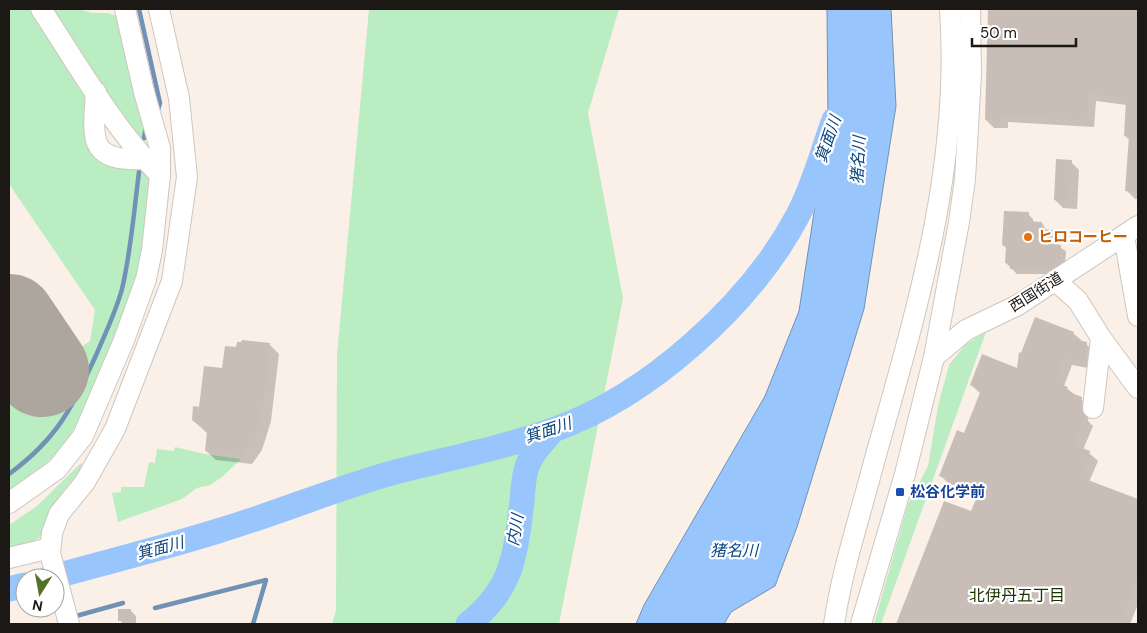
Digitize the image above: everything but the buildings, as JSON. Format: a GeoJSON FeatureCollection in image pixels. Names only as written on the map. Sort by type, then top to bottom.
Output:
{"type":"FeatureCollection","features":[{"type":"Feature","properties":{"kind":"street"},"geometry":{"type":"LineString","coordinates":[[41,9],[96,92],[145,159],[160,175]]}},
{"type":"Feature","properties":{"kind":"street"},"geometry":{"type":"LineString","coordinates":[[9,503],[57,469],[83,436],[124,340],[146,279],[152,250],[160,175],[159,140],[144,92],[125,9]]}},
{"type":"Feature","properties":{"kind":"street"},"geometry":{"type":"LineString","coordinates":[[70,624],[50,551],[52,532],[59,514],[90,474],[116,429],[172,281],[187,177],[179,98],[159,9]]}},
{"type":"Feature","properties":{"kind":"street"},"geometry":{"type":"LineString","coordinates":[[834,624],[853,539],[926,277],[940,202],[951,108],[950,9]]}},
{"type":"Feature","properties":{"kind":"street"},"geometry":{"type":"LineString","coordinates":[[862,624],[905,474],[934,357],[944,303],[965,179],[971,74],[970,9]]}},
{"type":"Feature","properties":{"kind":"street"},"geometry":{"type":"LineString","coordinates":[[96,92],[94,132],[96,144],[105,154],[117,159],[145,159]]}},
{"type":"Feature","properties":{"kind":"street"},"geometry":{"type":"LineString","coordinates":[[1131,231],[1138,316]]}},
{"type":"Feature","properties":{"kind":"street","name":"西国街道"},"geometry":{"type":"LineString","coordinates":[[934,357],[966,330],[1018,305],[1131,231]]}},
{"type":"Feature","properties":{"kind":"street"},"geometry":{"type":"LineString","coordinates":[[1056,281],[1078,301],[1101,338],[1138,388]]}},
{"type":"Feature","properties":{"kind":"street"},"geometry":{"type":"LineString","coordinates":[[944,303],[966,330]]}},
{"type":"Feature","properties":{"kind":"street"},"geometry":{"type":"LineString","coordinates":[[1093,408],[1101,338]]}},
{"type":"Feature","properties":{"kind":"street"},"geometry":{"type":"LineString","coordinates":[[9,558],[50,551]]}},
{"type":"Feature","properties":{"kind":"green space"},"geometry":{"type":"Polygon","coordinates":[[[9,9],[34,9],[84,85],[86,126],[150,175],[140,265],[119,331],[74,430],[58,451],[40,469],[9,493],[9,397],[90,341],[95,310],[9,184],[9,9]]]}},
{"type":"Feature","properties":{"kind":"green space"},"geometry":{"type":"Polygon","coordinates":[[[49,9],[79,9],[92,13],[108,13],[117,16],[147,138],[144,143],[141,141],[49,9]]]}},
{"type":"Feature","properties":{"kind":"green space"},"geometry":{"type":"Polygon","coordinates":[[[369,9],[619,9],[588,113],[623,298],[559,624],[332,624],[336,610],[337,355],[369,9]]]}},
{"type":"Feature","properties":{"kind":"green space"},"geometry":{"type":"Polygon","coordinates":[[[986,332],[881,624],[874,624],[908,504],[928,466],[938,406],[949,365],[966,344],[986,332]]]}},
{"type":"Feature","properties":{"kind":"green space"},"geometry":{"type":"Polygon","coordinates":[[[175,447],[205,454],[241,459],[222,477],[210,485],[197,488],[182,499],[118,522],[112,493],[121,492],[121,487],[144,487],[149,462],[155,463],[157,449],[174,451],[175,447]]]}},
{"type":"Feature","properties":{"kind":"green space"},"geometry":{"type":"Polygon","coordinates":[[[81,463],[83,466],[63,491],[48,515],[41,537],[32,542],[9,548],[9,525],[37,506],[81,463]]]}},
{"type":"Feature","properties":{"kind":"water","name":"猪名川"},"geometry":{"type":"Polygon","coordinates":[[[827,9],[891,9],[896,106],[864,309],[797,527],[775,586],[731,612],[724,624],[636,624],[644,605],[765,396],[799,311],[828,121],[827,9]]]}},
{"type":"Feature","properties":{"kind":"waterway"},"geometry":{"type":"LineString","coordinates":[[139,9],[160,103],[157,113]]}},
{"type":"Feature","properties":{"kind":"waterway","name":"箕面川"},"geometry":{"type":"LineString","coordinates":[[65,574],[221,530],[377,477],[496,447],[553,430],[589,415],[625,395],[694,343],[725,313],[753,281],[778,248],[804,204],[834,120]]}},
{"type":"Feature","properties":{"kind":"waterway"},"geometry":{"type":"LineString","coordinates":[[144,138],[146,127]]}},
{"type":"Feature","properties":{"kind":"waterway"},"geometry":{"type":"LineString","coordinates":[[9,474],[40,448],[62,421],[80,390],[97,353],[122,289],[130,246],[139,172]]}},
{"type":"Feature","properties":{"kind":"waterway","name":"内川"},"geometry":{"type":"LineString","coordinates":[[468,624],[483,611],[503,584],[514,555],[526,469],[530,459],[553,430]]}},
{"type":"Feature","properties":{"kind":"waterway"},"geometry":{"type":"LineString","coordinates":[[155,608],[266,580],[253,624]]}},
{"type":"Feature","properties":{"kind":"waterway","name":"箕面川"},"geometry":{"type":"LineString","coordinates":[[9,589],[15,588]]}},
{"type":"Feature","properties":{"kind":"waterway"},"geometry":{"type":"LineString","coordinates":[[76,616],[123,603]]}},
{"type":"Feature","properties":{"kind":"runway"},"geometry":{"type":"LineString","coordinates":[[9,321],[42,370]]}},
{"type":"Feature","properties":{"kind":"place","name":"ヒロコーヒー"},"geometry":{"type":"Point","coordinates":[1028,237]}},
{"type":"Feature","properties":{"kind":"place","name":"松谷化学前"},"geometry":{"type":"Point","coordinates":[900,492]}},
{"type":"Feature","properties":{"kind":"district","name":"北伊丹五丁目"},"geometry":{"type":"Point","coordinates":[1017,595]}}]}
